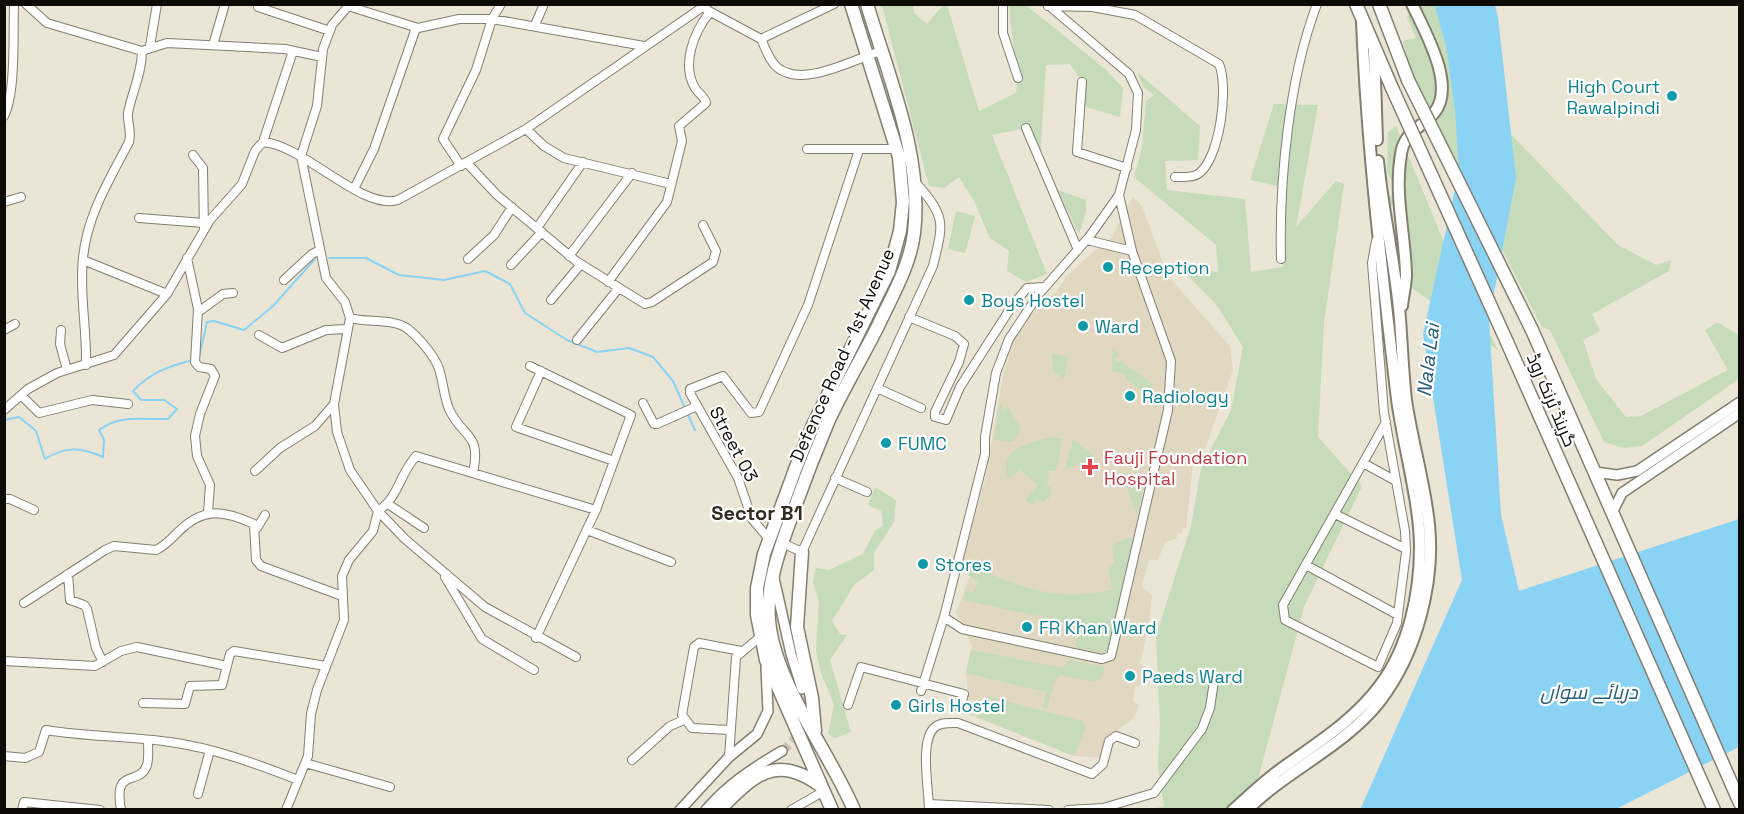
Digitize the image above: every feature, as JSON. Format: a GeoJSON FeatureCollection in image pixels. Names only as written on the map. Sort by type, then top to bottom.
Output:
{"type":"FeatureCollection","features":[{"type":"Feature","properties":{"kind":"main road"},"geometry":{"type":"LineString","coordinates":[[832,810],[766,660],[760,637],[757,588],[769,540],[813,425],[889,271],[900,231],[903,202],[897,149],[851,4]]}},
{"type":"Feature","properties":{"kind":"main road","name":"Defence Road - 1st Avenue"},"geometry":{"type":"LineString","coordinates":[[854,810],[817,741],[773,642],[769,620],[774,576],[782,543],[829,421],[905,270],[913,235],[916,184],[909,145],[867,4]]}},
{"type":"Feature","properties":{"kind":"main road","name":"گرینڈ ٹرنک روڈ"},"geometry":{"type":"LineString","coordinates":[[1356,4],[1714,810]]}},
{"type":"Feature","properties":{"kind":"main road","name":"گرینڈ ٹرنک روڈ"},"geometry":{"type":"LineString","coordinates":[[1378,4],[1408,80],[1532,330],[1740,803]]}},
{"type":"Feature","properties":{"kind":"main road"},"geometry":{"type":"LineString","coordinates":[[1400,318],[1406,277],[1399,197],[1401,154],[1407,135],[1436,112],[1442,90],[1440,67],[1412,4]]}},
{"type":"Feature","properties":{"kind":"main road"},"geometry":{"type":"LineString","coordinates":[[1233,810],[1357,712],[1382,683],[1403,644],[1415,601],[1420,546],[1403,445],[1378,234],[1362,17]]}},
{"type":"Feature","properties":{"kind":"main road"},"geometry":{"type":"LineString","coordinates":[[1247,810],[1281,780],[1355,726],[1379,702],[1396,676],[1420,616],[1425,595],[1429,526],[1400,353],[1400,318],[1377,155],[1374,46]]}},
{"type":"Feature","properties":{"kind":"main road"},"geometry":{"type":"LineString","coordinates":[[802,552],[797,627],[812,698],[817,741]]}},
{"type":"Feature","properties":{"kind":"main road"},"geometry":{"type":"LineString","coordinates":[[719,810],[739,789],[760,774],[774,768],[787,768],[804,774],[823,789]]}},
{"type":"Feature","properties":{"kind":"street"},"geometry":{"type":"LineString","coordinates":[[4,116],[8,109],[14,4]]}},
{"type":"Feature","properties":{"kind":"street"},"geometry":{"type":"LineString","coordinates":[[26,4],[47,23],[146,49],[167,43],[213,45],[293,51],[322,57]]}},
{"type":"Feature","properties":{"kind":"street"},"geometry":{"type":"LineString","coordinates":[[86,364],[83,260],[93,213],[129,142],[131,129],[128,114],[157,4]]}},
{"type":"Feature","properties":{"kind":"street"},"geometry":{"type":"LineString","coordinates":[[213,45],[225,4]]}},
{"type":"Feature","properties":{"kind":"street"},"geometry":{"type":"LineString","coordinates":[[501,4],[492,19],[476,70],[443,139],[464,164],[569,256],[638,302],[652,302],[713,262],[716,251],[703,225]]}},
{"type":"Feature","properties":{"kind":"street"},"geometry":{"type":"LineString","coordinates":[[536,25],[544,4]]}},
{"type":"Feature","properties":{"kind":"street"},"geometry":{"type":"LineString","coordinates":[[761,39],[834,4]]}},
{"type":"Feature","properties":{"kind":"street"},"geometry":{"type":"LineString","coordinates":[[1003,4],[1003,33],[1018,78]]}},
{"type":"Feature","properties":{"kind":"street"},"geometry":{"type":"LineString","coordinates":[[1281,259],[1280,209],[1287,142],[1306,32],[1317,4]]}},
{"type":"Feature","properties":{"kind":"street"},"geometry":{"type":"LineString","coordinates":[[576,657],[536,638],[484,607],[378,512],[350,470],[337,432],[333,404],[350,318],[345,302],[326,278],[301,156],[317,106],[322,57],[330,31],[349,5],[416,28],[459,19],[492,19],[644,46]]}},
{"type":"Feature","properties":{"kind":"street"},"geometry":{"type":"LineString","coordinates":[[922,687],[944,617],[984,454],[985,437],[1000,362],[1021,320],[1087,240],[1119,195],[1136,130],[1138,93],[1129,74],[1048,5]]}},
{"type":"Feature","properties":{"kind":"street"},"geometry":{"type":"LineString","coordinates":[[1048,5],[1092,7],[1135,15],[1219,64],[1224,74],[1224,102],[1210,162],[1197,175],[1175,177]]}},
{"type":"Feature","properties":{"kind":"street"},"geometry":{"type":"LineString","coordinates":[[258,8],[330,31]]}},
{"type":"Feature","properties":{"kind":"street"},"geometry":{"type":"LineString","coordinates":[[707,8],[761,39],[770,59],[779,69],[796,74],[811,76],[881,51]]}},
{"type":"Feature","properties":{"kind":"street"},"geometry":{"type":"LineString","coordinates":[[263,142],[274,144],[301,156],[354,189],[388,203],[526,129],[644,46],[707,8]]}},
{"type":"Feature","properties":{"kind":"street"},"geometry":{"type":"LineString","coordinates":[[608,282],[662,211],[672,184],[682,141],[679,126],[706,103],[693,82],[689,60],[695,35],[707,8]]}},
{"type":"Feature","properties":{"kind":"street"},"geometry":{"type":"LineString","coordinates":[[354,189],[374,149],[416,28]]}},
{"type":"Feature","properties":{"kind":"street"},"geometry":{"type":"LineString","coordinates":[[4,410],[21,395],[57,373],[114,355],[167,294],[204,226],[242,184],[255,151],[263,142],[293,51]]}},
{"type":"Feature","properties":{"kind":"street"},"geometry":{"type":"LineString","coordinates":[[1082,82],[1077,152],[1127,168]]}},
{"type":"Feature","properties":{"kind":"street"},"geometry":{"type":"LineString","coordinates":[[1026,128],[1078,250]]}},
{"type":"Feature","properties":{"kind":"street"},"geometry":{"type":"LineString","coordinates":[[526,129],[556,154],[672,184]]}},
{"type":"Feature","properties":{"kind":"street"},"geometry":{"type":"LineString","coordinates":[[807,149],[897,149]]}},
{"type":"Feature","properties":{"kind":"street","name":"Street 03"},"geometry":{"type":"LineString","coordinates":[[769,540],[752,519],[738,478],[690,410],[691,387],[723,376],[751,413],[759,412],[808,305],[859,150]]}},
{"type":"Feature","properties":{"kind":"street"},"geometry":{"type":"LineString","coordinates":[[193,154],[203,168],[204,226]]}},
{"type":"Feature","properties":{"kind":"street"},"geometry":{"type":"LineString","coordinates":[[511,265],[539,230],[583,162]]}},
{"type":"Feature","properties":{"kind":"street"},"geometry":{"type":"LineString","coordinates":[[569,256],[632,173]]}},
{"type":"Feature","properties":{"kind":"street"},"geometry":{"type":"LineString","coordinates":[[782,543],[802,552],[933,266],[941,232],[941,220],[933,202],[916,184]]}},
{"type":"Feature","properties":{"kind":"street"},"geometry":{"type":"LineString","coordinates":[[944,617],[962,629],[1102,658],[1111,656],[1168,410],[1171,361],[1132,251],[1119,195]]}},
{"type":"Feature","properties":{"kind":"street"},"geometry":{"type":"LineString","coordinates":[[4,202],[21,197]]}},
{"type":"Feature","properties":{"kind":"street"},"geometry":{"type":"LineString","coordinates":[[468,258],[494,235],[512,207]]}},
{"type":"Feature","properties":{"kind":"street"},"geometry":{"type":"LineString","coordinates":[[139,218],[204,226]]}},
{"type":"Feature","properties":{"kind":"street"},"geometry":{"type":"LineString","coordinates":[[1378,234],[1372,264],[1386,422],[1406,549],[1398,615],[1378,667],[1285,620],[1283,605],[1386,422]]}},
{"type":"Feature","properties":{"kind":"street"},"geometry":{"type":"LineString","coordinates":[[1087,240],[1132,251]]}},
{"type":"Feature","properties":{"kind":"street"},"geometry":{"type":"LineString","coordinates":[[284,280],[312,254],[320,250]]}},
{"type":"Feature","properties":{"kind":"street"},"geometry":{"type":"LineString","coordinates":[[187,258],[198,309],[194,360],[199,367],[212,369],[215,376],[200,414],[195,436],[197,456],[210,485],[208,513]]}},
{"type":"Feature","properties":{"kind":"street"},"geometry":{"type":"LineString","coordinates":[[83,260],[167,294]]}},
{"type":"Feature","properties":{"kind":"street"},"geometry":{"type":"LineString","coordinates":[[551,300],[581,264]]}},
{"type":"Feature","properties":{"kind":"street"},"geometry":{"type":"LineString","coordinates":[[909,317],[955,336],[964,344],[959,362],[935,412],[935,417],[943,420],[948,418],[960,387],[1012,306],[1027,288],[1046,287]]}},
{"type":"Feature","properties":{"kind":"street"},"geometry":{"type":"LineString","coordinates":[[577,340],[618,289]]}},
{"type":"Feature","properties":{"kind":"street"},"geometry":{"type":"LineString","coordinates":[[198,309],[201,310],[223,294],[233,293]]}},
{"type":"Feature","properties":{"kind":"street"},"geometry":{"type":"LineString","coordinates":[[350,318],[397,324],[407,328],[426,349],[437,364],[448,407],[471,437],[476,455],[473,474]]}},
{"type":"Feature","properties":{"kind":"street"},"geometry":{"type":"LineString","coordinates":[[4,330],[15,324]]}},
{"type":"Feature","properties":{"kind":"street"},"geometry":{"type":"LineString","coordinates":[[259,335],[277,347],[287,347],[326,330],[347,329]]}},
{"type":"Feature","properties":{"kind":"street"},"geometry":{"type":"LineString","coordinates":[[61,330],[60,344],[67,370]]}},
{"type":"Feature","properties":{"kind":"street"},"geometry":{"type":"LineString","coordinates":[[530,366],[631,415],[596,510],[536,638]]}},
{"type":"Feature","properties":{"kind":"street"},"geometry":{"type":"LineString","coordinates":[[541,371],[516,427],[614,461]]}},
{"type":"Feature","properties":{"kind":"street"},"geometry":{"type":"LineString","coordinates":[[877,388],[921,408]]}},
{"type":"Feature","properties":{"kind":"street"},"geometry":{"type":"LineString","coordinates":[[21,395],[39,413],[92,400],[128,404]]}},
{"type":"Feature","properties":{"kind":"street"},"geometry":{"type":"LineString","coordinates":[[1595,472],[1617,475],[1637,471],[1740,402]]}},
{"type":"Feature","properties":{"kind":"street"},"geometry":{"type":"LineString","coordinates":[[643,403],[654,424],[690,410]]}},
{"type":"Feature","properties":{"kind":"street"},"geometry":{"type":"LineString","coordinates":[[255,471],[279,448],[315,426],[333,404]]}},
{"type":"Feature","properties":{"kind":"street"},"geometry":{"type":"LineString","coordinates":[[1613,511],[1622,493],[1740,413]]}},
{"type":"Feature","properties":{"kind":"street"},"geometry":{"type":"LineString","coordinates":[[286,810],[308,756],[311,714],[344,620],[342,576],[349,560],[373,531],[378,512],[388,504],[416,456],[596,510]]}},
{"type":"Feature","properties":{"kind":"street"},"geometry":{"type":"LineString","coordinates":[[1363,464],[1396,481]]}},
{"type":"Feature","properties":{"kind":"street"},"geometry":{"type":"LineString","coordinates":[[835,478],[867,492]]}},
{"type":"Feature","properties":{"kind":"street"},"geometry":{"type":"LineString","coordinates":[[4,499],[10,499],[34,510]]}},
{"type":"Feature","properties":{"kind":"street"},"geometry":{"type":"LineString","coordinates":[[388,504],[424,528]]}},
{"type":"Feature","properties":{"kind":"street"},"geometry":{"type":"LineString","coordinates":[[24,603],[114,546],[148,551],[162,547],[189,521],[208,513],[245,520],[257,528]]}},
{"type":"Feature","properties":{"kind":"street"},"geometry":{"type":"LineString","coordinates":[[1335,514],[1406,549]]}},
{"type":"Feature","properties":{"kind":"street"},"geometry":{"type":"LineString","coordinates":[[265,515],[257,528],[256,560],[261,566],[342,596]]}},
{"type":"Feature","properties":{"kind":"street"},"geometry":{"type":"LineString","coordinates":[[587,530],[671,562]]}},
{"type":"Feature","properties":{"kind":"street"},"geometry":{"type":"LineString","coordinates":[[1306,565],[1398,615]]}},
{"type":"Feature","properties":{"kind":"street"},"geometry":{"type":"LineString","coordinates":[[440,568],[482,639],[534,670]]}},
{"type":"Feature","properties":{"kind":"street"},"geometry":{"type":"LineString","coordinates":[[68,574],[70,600],[84,605],[87,609],[96,648],[103,662]]}},
{"type":"Feature","properties":{"kind":"street"},"geometry":{"type":"LineString","coordinates":[[774,576],[791,654],[802,689]]}},
{"type":"Feature","properties":{"kind":"street"},"geometry":{"type":"LineString","coordinates":[[729,757],[735,667],[741,651],[760,637]]}},
{"type":"Feature","properties":{"kind":"street"},"geometry":{"type":"LineString","coordinates":[[729,730],[692,728],[682,715],[694,647],[699,643],[741,651]]}},
{"type":"Feature","properties":{"kind":"street"},"geometry":{"type":"LineString","coordinates":[[4,661],[86,666],[103,662],[137,646],[228,666]]}},
{"type":"Feature","properties":{"kind":"street"},"geometry":{"type":"LineString","coordinates":[[143,703],[185,704],[190,686],[222,685],[230,654],[234,651],[326,666]]}},
{"type":"Feature","properties":{"kind":"street"},"geometry":{"type":"LineString","coordinates":[[681,810],[729,757],[757,734],[768,711],[766,660]]}},
{"type":"Feature","properties":{"kind":"street"},"geometry":{"type":"LineString","coordinates":[[848,705],[861,667],[922,687],[964,694],[960,708]]}},
{"type":"Feature","properties":{"kind":"street"},"geometry":{"type":"LineString","coordinates":[[1068,810],[1103,808],[1154,793],[1202,729],[1210,708],[1214,681]]}},
{"type":"Feature","properties":{"kind":"street"},"geometry":{"type":"LineString","coordinates":[[632,760],[670,726],[684,720]]}},
{"type":"Feature","properties":{"kind":"street"},"geometry":{"type":"LineString","coordinates":[[1049,810],[929,807],[926,742],[934,727],[943,723],[958,723],[1092,774],[1103,764],[1109,741],[1116,736],[1135,743]]}},
{"type":"Feature","properties":{"kind":"street"},"geometry":{"type":"LineString","coordinates":[[4,756],[25,758],[39,752],[46,730],[105,738],[148,740],[210,750],[298,780]]}},
{"type":"Feature","properties":{"kind":"street"},"geometry":{"type":"LineString","coordinates":[[121,810],[117,792],[123,781],[143,772],[147,764],[148,740]]}},
{"type":"Feature","properties":{"kind":"street"},"geometry":{"type":"LineString","coordinates":[[198,794],[210,750]]}},
{"type":"Feature","properties":{"kind":"street"},"geometry":{"type":"LineString","coordinates":[[706,810],[721,791],[743,774],[782,750]]}},
{"type":"Feature","properties":{"kind":"street"},"geometry":{"type":"LineString","coordinates":[[305,763],[390,787]]}},
{"type":"Feature","properties":{"kind":"street"},"geometry":{"type":"LineString","coordinates":[[791,810],[823,789]]}},
{"type":"Feature","properties":{"kind":"street"},"geometry":{"type":"LineString","coordinates":[[22,810],[24,802],[100,810]]}},
{"type":"Feature","properties":{"kind":"shaded area","name":"Fauji Foundation Hospital"},"geometry":{"type":"Polygon","coordinates":[[[1133,197],[1142,206],[1168,276],[1230,346],[1233,370],[1205,449],[1194,455],[1186,528],[1183,528],[1182,534],[1178,533],[1176,539],[1165,542],[1158,560],[1149,560],[1142,586],[1152,595],[1149,625],[1140,664],[1144,666],[1141,685],[1135,687],[1133,702],[1139,705],[1134,718],[1110,736],[1102,758],[1074,756],[970,715],[966,673],[972,646],[956,612],[970,576],[963,570],[963,560],[985,480],[1003,376],[1014,340],[1029,317],[1058,290],[1066,277],[1094,251],[1109,242],[1133,197]]]}},
{"type":"Feature","properties":{"kind":"green space"},"geometry":{"type":"Polygon","coordinates":[[[882,5],[913,5],[914,13],[927,24],[943,5],[947,5],[979,111],[1016,93],[1017,71],[1010,5],[1026,5],[1105,69],[1123,88],[1120,117],[1080,105],[1082,82],[1070,64],[1046,65],[1040,159],[1026,128],[992,135],[1047,274],[1026,282],[1007,271],[1009,251],[990,238],[974,201],[959,177],[944,188],[929,186],[882,5]]]}},
{"type":"Feature","properties":{"kind":"green space"},"geometry":{"type":"Polygon","coordinates":[[[1416,5],[1443,5],[1459,81],[1618,245],[1656,265],[1671,260],[1669,271],[1592,314],[1600,331],[1583,340],[1596,379],[1626,417],[1641,416],[1728,370],[1705,330],[1717,322],[1739,335],[1739,379],[1642,446],[1624,448],[1604,442],[1550,330],[1542,327],[1413,78],[1403,41],[1416,38],[1407,17],[1416,5]]]}},
{"type":"Feature","properties":{"kind":"green space"},"geometry":{"type":"Polygon","coordinates":[[[1137,72],[1200,126],[1198,160],[1165,161],[1167,190],[1245,199],[1251,272],[1283,267],[1282,187],[1250,180],[1274,104],[1318,105],[1296,227],[1336,181],[1344,184],[1324,323],[1318,437],[1362,486],[1304,607],[1250,809],[1153,809],[1164,806],[1158,767],[1160,724],[1156,636],[1191,526],[1201,469],[1231,410],[1243,347],[1216,304],[1179,267],[1218,272],[1216,245],[1134,177],[1142,148],[1146,101],[1154,95],[1143,87],[1137,72]]]}},
{"type":"Feature","properties":{"kind":"green space"},"geometry":{"type":"Polygon","coordinates":[[[1396,126],[1450,257],[1498,350],[1397,277],[1376,243],[1385,233],[1404,225],[1397,208],[1386,203],[1396,189],[1387,172],[1388,132],[1396,126]]]}},
{"type":"Feature","properties":{"kind":"green space"},"geometry":{"type":"Polygon","coordinates":[[[1058,190],[1086,200],[1086,211],[1079,234],[1058,190]]]}},
{"type":"Feature","properties":{"kind":"green space"},"geometry":{"type":"Polygon","coordinates":[[[956,211],[975,216],[965,253],[948,249],[956,211]]]}},
{"type":"Feature","properties":{"kind":"green space"},"geometry":{"type":"Polygon","coordinates":[[[1113,349],[1121,355],[1115,358],[1116,362],[1121,361],[1151,383],[1153,389],[1146,394],[1126,379],[1126,374],[1112,371],[1113,349]]]}},
{"type":"Feature","properties":{"kind":"green space"},"geometry":{"type":"Polygon","coordinates":[[[1052,353],[1068,357],[1064,379],[1053,370],[1052,353]]]}},
{"type":"Feature","properties":{"kind":"green space"},"geometry":{"type":"Polygon","coordinates":[[[1000,403],[1003,410],[1008,407],[1021,429],[1013,442],[994,440],[1000,403]]]}},
{"type":"Feature","properties":{"kind":"green space"},"geometry":{"type":"Polygon","coordinates":[[[1051,437],[1062,439],[1056,471],[1049,471],[1047,486],[1051,487],[1049,499],[1045,502],[1036,499],[1034,505],[1025,500],[1038,485],[1020,470],[1008,479],[1007,460],[1011,454],[1024,445],[1051,437]]]}},
{"type":"Feature","properties":{"kind":"green space"},"geometry":{"type":"Polygon","coordinates":[[[1073,440],[1096,457],[1065,470],[1073,440]]]}},
{"type":"Feature","properties":{"kind":"green space"},"geometry":{"type":"Polygon","coordinates":[[[1121,471],[1144,485],[1137,516],[1121,471]]]}},
{"type":"Feature","properties":{"kind":"green space"},"geometry":{"type":"Polygon","coordinates":[[[875,487],[896,500],[894,522],[874,553],[874,570],[854,585],[832,621],[840,634],[847,635],[830,660],[851,732],[835,738],[828,734],[834,704],[821,673],[816,651],[819,601],[813,582],[816,568],[829,570],[863,554],[875,531],[883,525],[881,511],[868,505],[875,487]]]}},
{"type":"Feature","properties":{"kind":"green space"},"geometry":{"type":"Polygon","coordinates":[[[1130,537],[1133,541],[1108,653],[1075,648],[1080,625],[963,600],[966,590],[973,593],[978,582],[963,570],[969,563],[985,572],[1038,591],[1075,595],[1113,589],[1108,569],[1114,563],[1112,545],[1130,537]]]}},
{"type":"Feature","properties":{"kind":"green space"},"geometry":{"type":"Polygon","coordinates":[[[971,650],[1063,668],[1069,660],[1105,667],[1101,679],[1095,682],[1060,675],[1054,683],[1047,709],[1043,708],[1046,692],[966,673],[971,650]]]}},
{"type":"Feature","properties":{"kind":"green space"},"geometry":{"type":"Polygon","coordinates":[[[987,696],[1082,721],[1086,727],[1074,756],[977,717],[987,696]]]}},
{"type":"Feature","properties":{"kind":"water","name":"دریائے سواں"},"geometry":{"type":"Polygon","coordinates":[[[1435,5],[1495,5],[1498,17],[1516,178],[1489,319],[1501,515],[1519,591],[1739,519],[1739,747],[1616,809],[1360,810],[1462,580],[1423,334],[1459,171],[1455,110],[1447,51],[1435,5]]]}},
{"type":"Feature","properties":{"kind":"waterway"},"geometry":{"type":"LineString","coordinates":[[329,258],[366,258],[399,275],[444,280],[485,271],[510,284],[525,313],[567,340],[597,352],[629,348],[653,357],[673,381],[685,408]]}},
{"type":"Feature","properties":{"kind":"waterway"},"geometry":{"type":"LineString","coordinates":[[199,358],[207,322],[214,321],[244,330],[273,306],[315,259]]}},
{"type":"Feature","properties":{"kind":"waterway"},"geometry":{"type":"LineString","coordinates":[[4,420],[19,417],[36,431],[45,459],[73,449],[103,457],[104,440],[99,430],[123,420],[168,419],[177,409],[164,400],[141,400],[133,391],[161,371],[193,360]]}},
{"type":"Feature","properties":{"kind":"waterway"},"geometry":{"type":"LineString","coordinates":[[687,413],[695,430]]}},
{"type":"Feature","properties":{"kind":"tunnel"},"geometry":{"type":"LineString","coordinates":[[782,751],[796,738],[803,723],[805,708],[802,689]]}},
{"type":"Feature","properties":{"kind":"place","name":"High Court Rawalpindi"},"geometry":{"type":"Point","coordinates":[1672,96]}},
{"type":"Feature","properties":{"kind":"place","name":"Reception"},"geometry":{"type":"Point","coordinates":[1108,267]}},
{"type":"Feature","properties":{"kind":"place","name":"Boys Hostel"},"geometry":{"type":"Point","coordinates":[969,300]}},
{"type":"Feature","properties":{"kind":"place","name":"Ward"},"geometry":{"type":"Point","coordinates":[1083,326]}},
{"type":"Feature","properties":{"kind":"place","name":"Radiology"},"geometry":{"type":"Point","coordinates":[1130,396]}},
{"type":"Feature","properties":{"kind":"place","name":"FUMC"},"geometry":{"type":"Point","coordinates":[886,443]}},
{"type":"Feature","properties":{"kind":"place","name":"Fauji Foundation Hospital"},"geometry":{"type":"Point","coordinates":[1090,467]}},
{"type":"Feature","properties":{"kind":"place","name":"Stores"},"geometry":{"type":"Point","coordinates":[923,564]}},
{"type":"Feature","properties":{"kind":"place","name":"FR Khan Ward"},"geometry":{"type":"Point","coordinates":[1027,627]}},
{"type":"Feature","properties":{"kind":"place","name":"Paeds Ward"},"geometry":{"type":"Point","coordinates":[1130,676]}},
{"type":"Feature","properties":{"kind":"place","name":"Girls Hostel"},"geometry":{"type":"Point","coordinates":[896,705]}},
{"type":"Feature","properties":{"kind":"district","name":"Sector B1"},"geometry":{"type":"Point","coordinates":[757,513]}},
{"type":"Feature","properties":{"kind":"water label","name":"Nala Lai"},"geometry":{"type":"Point","coordinates":[1428,360]}}]}
